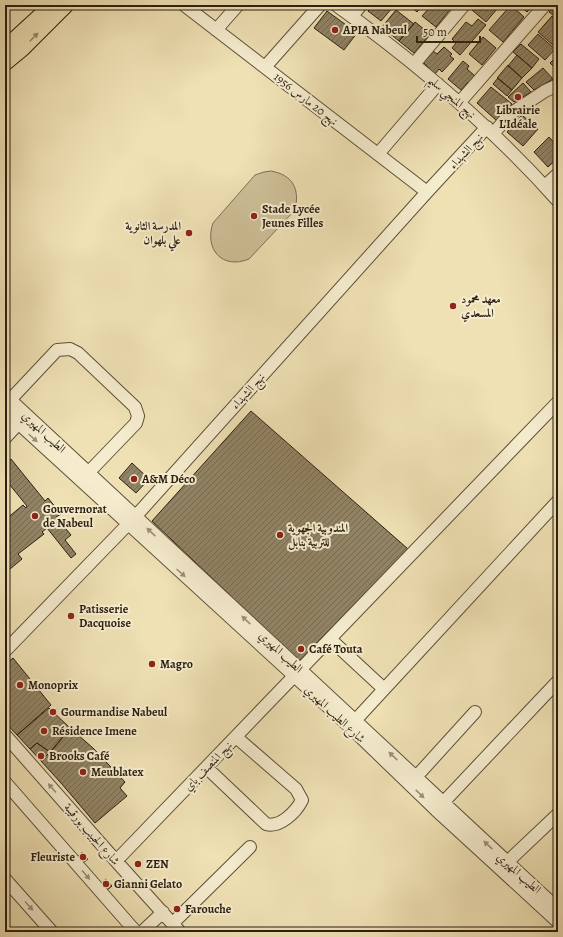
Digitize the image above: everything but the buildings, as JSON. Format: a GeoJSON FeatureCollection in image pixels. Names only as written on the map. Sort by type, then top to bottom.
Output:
{"type":"FeatureCollection","features":[{"type":"Feature","properties":{"kind":"main road"},"geometry":{"type":"LineString","coordinates":[[5,48],[52,5]]}},
{"type":"Feature","properties":{"kind":"main road"},"geometry":{"type":"LineString","coordinates":[[5,63],[22,49],[66,5]]}},
{"type":"Feature","properties":{"kind":"street","name":"نهج 20 مارس 1956"},"geometry":{"type":"LineString","coordinates":[[184,5],[427,192]]}},
{"type":"Feature","properties":{"kind":"street"},"geometry":{"type":"LineString","coordinates":[[216,30],[238,5]]}},
{"type":"Feature","properties":{"kind":"street"},"geometry":{"type":"LineString","coordinates":[[265,67],[320,5]]}},
{"type":"Feature","properties":{"kind":"street","name":"نهج المنجي سليم"},"geometry":{"type":"LineString","coordinates":[[336,5],[414,64],[460,102],[545,186],[558,201]]}},
{"type":"Feature","properties":{"kind":"street"},"geometry":{"type":"LineString","coordinates":[[352,16],[362,5]]}},
{"type":"Feature","properties":{"kind":"street"},"geometry":{"type":"LineString","coordinates":[[460,102],[545,5]]}},
{"type":"Feature","properties":{"kind":"street"},"geometry":{"type":"LineString","coordinates":[[414,64],[461,6]]}},
{"type":"Feature","properties":{"kind":"street"},"geometry":{"type":"LineString","coordinates":[[378,154],[438,84]]}},
{"type":"Feature","properties":{"kind":"street","name":"نهج الشهداء"},"geometry":{"type":"LineString","coordinates":[[5,651],[131,521],[427,192],[490,131],[510,114],[545,91],[558,85]]}},
{"type":"Feature","properties":{"kind":"street"},"geometry":{"type":"LineString","coordinates":[[545,186],[558,174]]}},
{"type":"Feature","properties":{"kind":"street"},"geometry":{"type":"LineString","coordinates":[[7,402],[57,350],[70,349],[78,353],[135,407],[138,416],[136,423],[88,473]]}},
{"type":"Feature","properties":{"kind":"street","name":"شارع الطيب المهيري"},"geometry":{"type":"LineString","coordinates":[[7,402],[18,424],[131,521],[352,723],[504,866],[558,922]]}},
{"type":"Feature","properties":{"kind":"street","name":"الطيب المهيري"},"geometry":{"type":"LineString","coordinates":[[7,402],[88,473],[131,521]]}},
{"type":"Feature","properties":{"kind":"street","name":"نهج المنصف باي"},"geometry":{"type":"LineString","coordinates":[[116,861],[558,402]]}},
{"type":"Feature","properties":{"kind":"street"},"geometry":{"type":"LineString","coordinates":[[5,438],[18,424]]}},
{"type":"Feature","properties":{"kind":"street"},"geometry":{"type":"LineString","coordinates":[[558,501],[352,723],[416,777],[440,806],[558,681]]}},
{"type":"Feature","properties":{"kind":"street"},"geometry":{"type":"LineString","coordinates":[[330,639],[384,689]]}},
{"type":"Feature","properties":{"kind":"street"},"geometry":{"type":"LineString","coordinates":[[416,777],[476,712]]}},
{"type":"Feature","properties":{"kind":"street","name":"شارع الحبيب بورقيبة"},"geometry":{"type":"LineString","coordinates":[[5,735],[176,928]]}},
{"type":"Feature","properties":{"kind":"street"},"geometry":{"type":"LineString","coordinates":[[207,768],[266,824],[270,825],[281,822],[292,813],[302,800],[296,789],[236,737]]}},
{"type":"Feature","properties":{"kind":"street"},"geometry":{"type":"LineString","coordinates":[[7,787],[136,932]]}},
{"type":"Feature","properties":{"kind":"street"},"geometry":{"type":"LineString","coordinates":[[504,866],[558,814]]}},
{"type":"Feature","properties":{"kind":"street"},"geometry":{"type":"LineString","coordinates":[[176,928],[250,847]]}},
{"type":"Feature","properties":{"kind":"street","name":"الطيب المهيري"},"geometry":{"type":"LineString","coordinates":[[504,866],[558,909]]}},
{"type":"Feature","properties":{"kind":"street"},"geometry":{"type":"LineString","coordinates":[[5,879],[52,932]]}},
{"type":"Feature","properties":{"kind":"street"},"geometry":{"type":"LineString","coordinates":[[142,932],[163,912]]}},
{"type":"Feature","properties":{"kind":"shaded area","name":"Stade Lycée Jeunes Filles"},"geometry":{"type":"Polygon","coordinates":[[[271,171],[285,176],[293,184],[296,196],[295,210],[249,259],[239,262],[231,262],[223,259],[213,249],[211,232],[213,223],[255,175],[271,171]]]}},
{"type":"Feature","properties":{"kind":"place","name":"APIA Nabeul"},"geometry":{"type":"Point","coordinates":[335,30]}},
{"type":"Feature","properties":{"kind":"place","name":"Librairie L'Idéale"},"geometry":{"type":"Point","coordinates":[518,97]}},
{"type":"Feature","properties":{"kind":"place","name":"Stade Lycée Jeunes Filles"},"geometry":{"type":"Point","coordinates":[254,216]}},
{"type":"Feature","properties":{"kind":"place","name":"المدرسة الثانوية علي بلهوان"},"geometry":{"type":"Point","coordinates":[189,233]}},
{"type":"Feature","properties":{"kind":"place","name":"معهد محمود المسعدي"},"geometry":{"type":"Point","coordinates":[453,306]}},
{"type":"Feature","properties":{"kind":"place","name":"A&M Déco"},"geometry":{"type":"Point","coordinates":[134,479]}},
{"type":"Feature","properties":{"kind":"place","name":"Gouvernorat de Nabeul"},"geometry":{"type":"Point","coordinates":[35,516]}},
{"type":"Feature","properties":{"kind":"place","name":"المندوبية الجهوية للتربية بنابل"},"geometry":{"type":"Point","coordinates":[280,535]}},
{"type":"Feature","properties":{"kind":"place","name":"Patisserie Dacquoise"},"geometry":{"type":"Point","coordinates":[71,616]}},
{"type":"Feature","properties":{"kind":"place","name":"Café Touta"},"geometry":{"type":"Point","coordinates":[301,649]}},
{"type":"Feature","properties":{"kind":"place","name":"Magro"},"geometry":{"type":"Point","coordinates":[152,664]}},
{"type":"Feature","properties":{"kind":"place","name":"Monoprix"},"geometry":{"type":"Point","coordinates":[20,685]}},
{"type":"Feature","properties":{"kind":"place","name":"Gourmandise Nabeul"},"geometry":{"type":"Point","coordinates":[53,712]}},
{"type":"Feature","properties":{"kind":"place","name":"Résidence Imene"},"geometry":{"type":"Point","coordinates":[44,731]}},
{"type":"Feature","properties":{"kind":"place","name":"Brooks Café"},"geometry":{"type":"Point","coordinates":[41,756]}},
{"type":"Feature","properties":{"kind":"place","name":"Meublatex"},"geometry":{"type":"Point","coordinates":[83,772]}},
{"type":"Feature","properties":{"kind":"place","name":"Fleuriste"},"geometry":{"type":"Point","coordinates":[83,857]}},
{"type":"Feature","properties":{"kind":"place","name":"ZEN"},"geometry":{"type":"Point","coordinates":[138,864]}},
{"type":"Feature","properties":{"kind":"place","name":"Gianni Gelato"},"geometry":{"type":"Point","coordinates":[106,884]}},
{"type":"Feature","properties":{"kind":"place","name":"Farouche"},"geometry":{"type":"Point","coordinates":[177,909]}}]}
